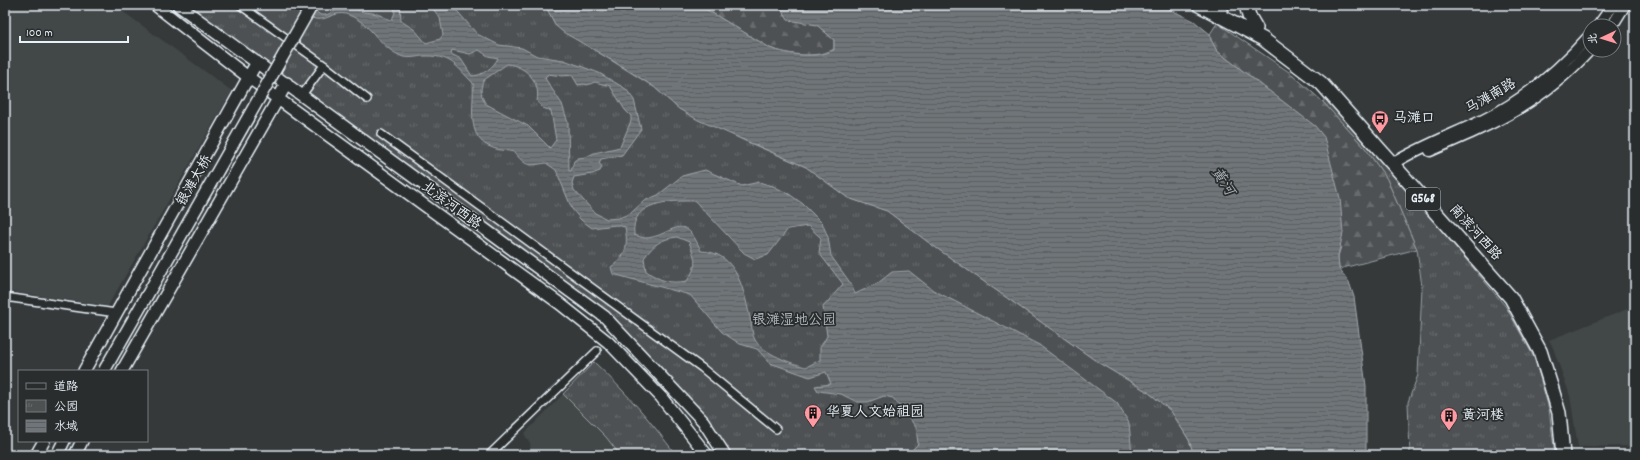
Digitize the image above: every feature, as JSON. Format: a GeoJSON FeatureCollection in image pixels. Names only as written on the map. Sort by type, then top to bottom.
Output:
{"type":"FeatureCollection","features":[{"type":"Feature","properties":{"kind":"highway","name":"南滨河西路"},"geometry":{"type":"LineString","coordinates":[[1199,5],[1220,9],[1266,33],[1326,78],[1368,124],[1397,166],[1511,298],[1540,352],[1552,386],[1559,413],[1563,455]]}},
{"type":"Feature","properties":{"kind":"highway"},"geometry":{"type":"LineString","coordinates":[[1246,5],[1249,16],[1256,28]]}},
{"type":"Feature","properties":{"kind":"highway","name":"南滨河西路"},"geometry":{"type":"LineString","coordinates":[[1220,9],[1263,39],[1321,83],[1515,293],[1547,349],[1565,411],[1569,455]]}},
{"type":"Feature","properties":{"kind":"main road","name":"北滨河西路"},"geometry":{"type":"LineString","coordinates":[[155,5],[248,77],[559,303],[608,342],[661,397],[706,455]]}},
{"type":"Feature","properties":{"kind":"main road","name":"北滨河西路"},"geometry":{"type":"LineString","coordinates":[[178,5],[287,83],[605,318],[703,421],[725,455]]}},
{"type":"Feature","properties":{"kind":"main road","name":"银滩大桥"},"geometry":{"type":"LineString","coordinates":[[97,370],[304,5]]}},
{"type":"Feature","properties":{"kind":"main road","name":"银滩大桥"},"geometry":{"type":"LineString","coordinates":[[105,370],[312,5]]}},
{"type":"Feature","properties":{"kind":"main road"},"geometry":{"type":"LineString","coordinates":[[1604,18],[1613,5]]}},
{"type":"Feature","properties":{"kind":"main road"},"geometry":{"type":"LineString","coordinates":[[1617,18],[1625,5]]}},
{"type":"Feature","properties":{"kind":"main road","name":"马滩南路"},"geometry":{"type":"LineString","coordinates":[[1397,166],[1417,149],[1484,119],[1539,85],[1582,44]]}},
{"type":"Feature","properties":{"kind":"main road","name":"马滩南路"},"geometry":{"type":"LineString","coordinates":[[1397,166],[1489,126],[1529,103],[1556,84],[1582,58]]}},
{"type":"Feature","properties":{"kind":"main road"},"geometry":{"type":"LineString","coordinates":[[85,370],[257,62]]}},
{"type":"Feature","properties":{"kind":"main road"},"geometry":{"type":"LineString","coordinates":[[123,370],[287,83]]}},
{"type":"Feature","properties":{"kind":"main road"},"geometry":{"type":"LineString","coordinates":[[36,455],[43,442]]}},
{"type":"Feature","properties":{"kind":"main road"},"geometry":{"type":"LineString","coordinates":[[49,455],[56,442]]}},
{"type":"Feature","properties":{"kind":"main road"},"geometry":{"type":"LineString","coordinates":[[56,455],[63,442]]}},
{"type":"Feature","properties":{"kind":"main road"},"geometry":{"type":"LineString","coordinates":[[74,455],[81,442]]}},
{"type":"Feature","properties":{"kind":"street"},"geometry":{"type":"LineString","coordinates":[[240,5],[324,65],[367,100]]}},
{"type":"Feature","properties":{"kind":"street"},"geometry":{"type":"LineString","coordinates":[[302,95],[324,65]]}},
{"type":"Feature","properties":{"kind":"street"},"geometry":{"type":"LineString","coordinates":[[381,134],[702,368],[776,429]]}},
{"type":"Feature","properties":{"kind":"street"},"geometry":{"type":"LineString","coordinates":[[5,297],[116,313]]}},
{"type":"Feature","properties":{"kind":"street"},"geometry":{"type":"LineString","coordinates":[[489,455],[597,350]]}},
{"type":"Feature","properties":{"kind":"shaded area"},"geometry":{"type":"Polygon","coordinates":[[[5,5],[114,5],[232,91],[108,306],[5,291],[5,5]]]}},
{"type":"Feature","properties":{"kind":"shaded area"},"geometry":{"type":"Polygon","coordinates":[[[1635,306],[1635,446],[1578,447],[1570,396],[1549,340],[1635,306]]]}},
{"type":"Feature","properties":{"kind":"shaded area"},"geometry":{"type":"Polygon","coordinates":[[[563,394],[606,437],[620,455],[531,455],[530,443],[524,434],[563,394]]]}},
{"type":"Feature","properties":{"kind":"green space","name":"银滩湿地公园"},"geometry":{"type":"Polygon","coordinates":[[[178,5],[545,5],[556,26],[654,87],[679,109],[745,141],[806,167],[848,198],[887,211],[928,242],[1099,363],[1148,392],[1171,411],[1189,440],[1194,455],[727,455],[605,317],[178,5]]]}},
{"type":"Feature","properties":{"kind":"green space"},"geometry":{"type":"Polygon","coordinates":[[[699,5],[779,5],[785,16],[817,25],[834,40],[834,49],[811,55],[785,53],[770,48],[699,5]]]}},
{"type":"Feature","properties":{"kind":"green space"},"geometry":{"type":"Polygon","coordinates":[[[1217,23],[1292,74],[1323,102],[1366,149],[1387,179],[1417,249],[1339,269],[1338,256],[1341,247],[1295,111],[1217,51],[1211,40],[1210,34],[1217,23]]]}},
{"type":"Feature","properties":{"kind":"green space"},"geometry":{"type":"Polygon","coordinates":[[[1328,95],[1506,307],[1535,359],[1549,409],[1555,455],[1410,455],[1408,402],[1418,375],[1422,287],[1417,249],[1387,179],[1366,149],[1323,102],[1328,95]]]}},
{"type":"Feature","properties":{"kind":"green space"},"geometry":{"type":"Polygon","coordinates":[[[594,362],[637,406],[676,455],[620,455],[606,437],[563,394],[594,362]]]}},
{"type":"Feature","properties":{"kind":"water"},"geometry":{"type":"Polygon","coordinates":[[[294,5],[307,5],[321,15],[324,15],[335,11],[338,5],[352,5],[358,10],[377,14],[392,20],[395,12],[394,5],[400,5],[401,21],[415,30],[426,43],[440,39],[443,35],[440,18],[430,5],[452,5],[477,34],[499,45],[522,48],[537,56],[564,60],[599,73],[626,89],[634,100],[641,129],[622,155],[601,159],[599,163],[602,167],[600,171],[574,177],[572,183],[574,190],[595,213],[607,219],[619,218],[631,213],[644,201],[658,195],[682,176],[705,170],[742,186],[759,182],[773,186],[789,194],[803,204],[822,223],[828,237],[831,256],[851,284],[855,294],[878,283],[892,272],[909,271],[933,290],[1039,345],[1117,403],[1129,423],[1132,455],[907,455],[918,444],[916,427],[893,398],[884,396],[868,402],[857,402],[841,394],[818,391],[815,386],[831,384],[826,372],[810,377],[770,363],[757,349],[740,344],[722,332],[690,295],[613,274],[611,267],[620,259],[625,250],[625,227],[616,225],[592,228],[581,220],[572,209],[556,170],[546,163],[531,165],[525,163],[514,152],[496,149],[484,143],[478,137],[474,129],[473,83],[451,62],[440,57],[432,56],[403,57],[387,47],[363,24],[349,15],[336,14],[319,19],[312,18],[304,14],[294,5]],[[452,50],[451,54],[461,59],[472,76],[476,76],[487,70],[494,65],[498,58],[488,56],[479,50],[470,54],[452,50]],[[507,64],[484,80],[481,92],[486,104],[528,126],[550,148],[556,140],[551,111],[543,108],[537,101],[537,87],[531,76],[514,65],[507,64]],[[548,74],[545,77],[562,104],[568,123],[569,171],[571,171],[574,161],[578,158],[620,147],[631,121],[631,116],[625,110],[610,86],[595,82],[587,85],[578,85],[572,75],[562,76],[548,74]],[[675,201],[654,205],[645,209],[638,215],[634,223],[634,235],[646,238],[683,227],[689,231],[695,238],[701,251],[713,253],[723,258],[731,266],[742,287],[753,336],[759,345],[778,357],[806,367],[820,360],[820,348],[827,336],[823,307],[843,284],[819,253],[821,238],[808,226],[788,229],[768,255],[755,259],[744,253],[695,201],[675,201]],[[677,237],[666,239],[651,249],[644,258],[646,271],[665,281],[687,281],[693,270],[695,262],[689,242],[677,237]]]}},
{"type":"Feature","properties":{"kind":"water","name":"黄河"},"geometry":{"type":"Polygon","coordinates":[[[545,5],[699,5],[770,48],[785,53],[802,55],[827,53],[834,50],[834,40],[817,25],[788,20],[779,5],[1161,5],[1194,21],[1210,34],[1211,40],[1217,51],[1315,126],[1324,137],[1340,198],[1343,233],[1338,256],[1339,269],[1349,282],[1354,297],[1366,386],[1366,455],[1194,455],[1189,440],[1171,411],[1148,392],[1099,363],[928,242],[887,211],[848,198],[806,167],[698,120],[679,109],[654,87],[620,65],[563,32],[556,26],[545,5]]]}},
{"type":"Feature","properties":{"kind":"place","name":"马滩口"},"geometry":{"type":"Point","coordinates":[1380,134]}},
{"type":"Feature","properties":{"kind":"place","name":"华夏人文始祖园"},"geometry":{"type":"Point","coordinates":[813,428]}},
{"type":"Feature","properties":{"kind":"place","name":"黄河楼"},"geometry":{"type":"Point","coordinates":[1449,431]}}]}
